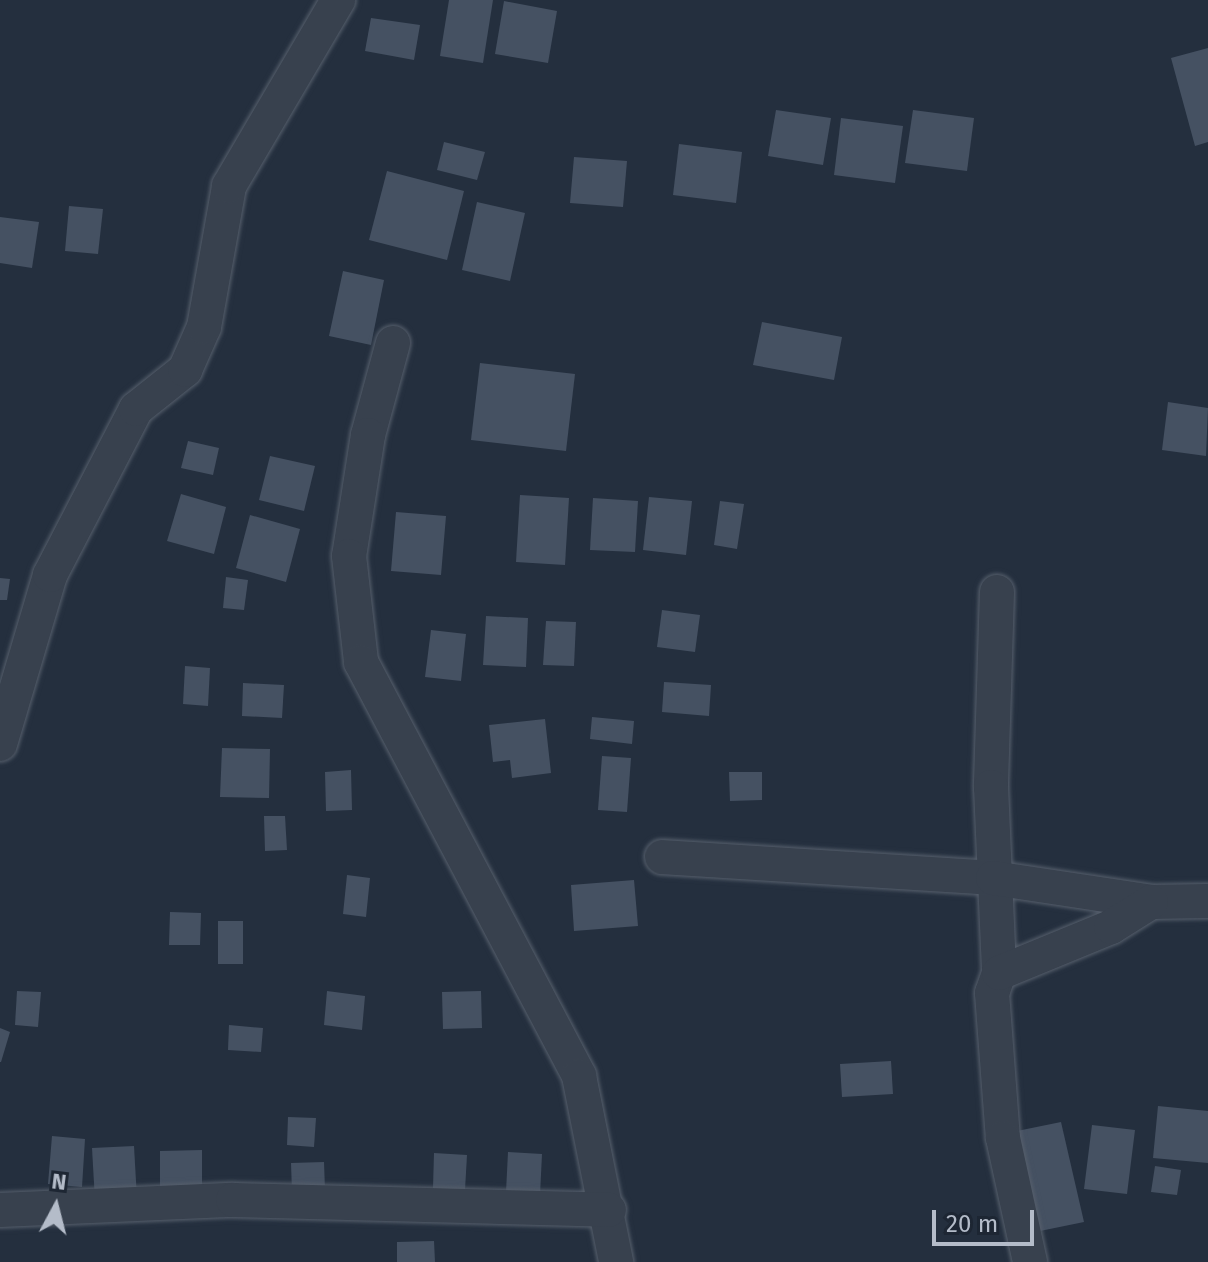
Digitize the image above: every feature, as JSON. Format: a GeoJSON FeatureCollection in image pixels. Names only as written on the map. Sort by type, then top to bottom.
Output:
{"type":"FeatureCollection","features":[{"type":"Feature","properties":{"kind":"street"},"geometry":{"type":"LineString","coordinates":[[0,744],[50,575],[136,409],[185,370],[204,327],[229,186],[338,0]]}},
{"type":"Feature","properties":{"kind":"street"},"geometry":{"type":"LineString","coordinates":[[393,343],[368,435],[349,556],[361,662],[579,1076],[609,1210],[616,1262]]}},
{"type":"Feature","properties":{"kind":"street"},"geometry":{"type":"LineString","coordinates":[[997,592],[993,878],[999,973],[992,993],[1003,1138],[1030,1262]]}},
{"type":"Feature","properties":{"kind":"street"},"geometry":{"type":"LineString","coordinates":[[662,857],[993,878],[1151,902],[1208,901]]}},
{"type":"Feature","properties":{"kind":"street"},"geometry":{"type":"LineString","coordinates":[[999,973],[1111,927],[1151,902]]}},
{"type":"Feature","properties":{"kind":"street"},"geometry":{"type":"LineString","coordinates":[[0,1210],[233,1200],[609,1210]]}},
{"type":"Feature","properties":{"kind":"building"},"geometry":{"type":"Polygon","coordinates":[[[449,0],[493,0],[483,63],[440,56],[449,0]]]}},
{"type":"Feature","properties":{"kind":"building"},"geometry":{"type":"Polygon","coordinates":[[[504,1],[557,11],[548,63],[495,54],[504,1]]]}},
{"type":"Feature","properties":{"kind":"building"},"geometry":{"type":"Polygon","coordinates":[[[371,18],[420,25],[414,60],[365,51],[371,18]]]}},
{"type":"Feature","properties":{"kind":"building"},"geometry":{"type":"Polygon","coordinates":[[[1208,48],[1208,142],[1195,146],[1171,58],[1208,48]]]}},
{"type":"Feature","properties":{"kind":"building"},"geometry":{"type":"Polygon","coordinates":[[[776,110],[831,118],[823,165],[768,156],[776,110]]]}},
{"type":"Feature","properties":{"kind":"building"},"geometry":{"type":"Polygon","coordinates":[[[913,110],[974,118],[967,171],[905,163],[913,110]]]}},
{"type":"Feature","properties":{"kind":"building"},"geometry":{"type":"Polygon","coordinates":[[[841,118],[903,126],[895,183],[834,175],[841,118]]]}},
{"type":"Feature","properties":{"kind":"building"},"geometry":{"type":"Polygon","coordinates":[[[444,142],[485,152],[477,180],[437,170],[444,142]]]}},
{"type":"Feature","properties":{"kind":"building"},"geometry":{"type":"Polygon","coordinates":[[[679,144],[742,152],[736,203],[673,195],[679,144]]]}},
{"type":"Feature","properties":{"kind":"building"},"geometry":{"type":"Polygon","coordinates":[[[574,157],[627,161],[623,207],[570,203],[574,157]]]}},
{"type":"Feature","properties":{"kind":"building"},"geometry":{"type":"Polygon","coordinates":[[[387,171],[464,191],[447,260],[369,240],[387,171]]]}},
{"type":"Feature","properties":{"kind":"building"},"geometry":{"type":"Polygon","coordinates":[[[477,202],[525,213],[510,281],[462,270],[477,202]]]}},
{"type":"Feature","properties":{"kind":"building"},"geometry":{"type":"Polygon","coordinates":[[[69,206],[103,209],[98,254],[65,251],[69,206]]]}},
{"type":"Feature","properties":{"kind":"building"},"geometry":{"type":"Polygon","coordinates":[[[0,217],[39,222],[32,268],[0,263],[0,217]]]}},
{"type":"Feature","properties":{"kind":"building"},"geometry":{"type":"Polygon","coordinates":[[[343,271],[384,280],[371,345],[329,336],[343,271]]]}},
{"type":"Feature","properties":{"kind":"building"},"geometry":{"type":"Polygon","coordinates":[[[762,322],[842,337],[834,380],[753,365],[762,322]]]}},
{"type":"Feature","properties":{"kind":"building"},"geometry":{"type":"Polygon","coordinates":[[[480,363],[575,374],[566,451],[471,440],[480,363]]]}},
{"type":"Feature","properties":{"kind":"building"},"geometry":{"type":"Polygon","coordinates":[[[1168,402],[1208,408],[1206,456],[1162,450],[1168,402]]]}},
{"type":"Feature","properties":{"kind":"building"},"geometry":{"type":"Polygon","coordinates":[[[188,441],[219,448],[213,475],[181,468],[188,441]]]}},
{"type":"Feature","properties":{"kind":"building"},"geometry":{"type":"Polygon","coordinates":[[[270,456],[315,466],[304,511],[259,500],[270,456]]]}},
{"type":"Feature","properties":{"kind":"building"},"geometry":{"type":"Polygon","coordinates":[[[181,494],[226,507],[214,554],[167,541],[181,494]]]}},
{"type":"Feature","properties":{"kind":"building"},"geometry":{"type":"Polygon","coordinates":[[[520,495],[569,498],[565,565],[516,562],[520,495]]]}},
{"type":"Feature","properties":{"kind":"building"},"geometry":{"type":"Polygon","coordinates":[[[649,497],[692,501],[686,555],[643,550],[649,497]]]}},
{"type":"Feature","properties":{"kind":"building"},"geometry":{"type":"Polygon","coordinates":[[[593,498],[638,501],[635,552],[590,550],[593,498]]]}},
{"type":"Feature","properties":{"kind":"building"},"geometry":{"type":"Polygon","coordinates":[[[720,501],[744,504],[737,549],[714,545],[720,501]]]}},
{"type":"Feature","properties":{"kind":"building"},"geometry":{"type":"Polygon","coordinates":[[[396,512],[446,516],[441,575],[391,571],[396,512]]]}},
{"type":"Feature","properties":{"kind":"building"},"geometry":{"type":"Polygon","coordinates":[[[250,515],[300,529],[286,582],[236,568],[250,515]]]}},
{"type":"Feature","properties":{"kind":"building"},"geometry":{"type":"Polygon","coordinates":[[[226,577],[248,580],[244,610],[223,608],[226,577]]]}},
{"type":"Feature","properties":{"kind":"building"},"geometry":{"type":"Polygon","coordinates":[[[0,578],[10,579],[7,600],[0,600],[0,578]]]}},
{"type":"Feature","properties":{"kind":"building"},"geometry":{"type":"Polygon","coordinates":[[[662,610],[700,615],[695,652],[657,647],[662,610]]]}},
{"type":"Feature","properties":{"kind":"building"},"geometry":{"type":"Polygon","coordinates":[[[486,616],[528,618],[526,667],[483,665],[486,616]]]}},
{"type":"Feature","properties":{"kind":"building"},"geometry":{"type":"Polygon","coordinates":[[[546,621],[576,622],[574,666],[543,665],[546,621]]]}},
{"type":"Feature","properties":{"kind":"building"},"geometry":{"type":"Polygon","coordinates":[[[431,630],[466,634],[461,681],[425,677],[431,630]]]}},
{"type":"Feature","properties":{"kind":"building"},"geometry":{"type":"Polygon","coordinates":[[[185,666],[210,668],[208,706],[183,704],[185,666]]]}},
{"type":"Feature","properties":{"kind":"building"},"geometry":{"type":"Polygon","coordinates":[[[664,682],[711,685],[709,716],[662,712],[664,682]]]}},
{"type":"Feature","properties":{"kind":"building"},"geometry":{"type":"Polygon","coordinates":[[[243,683],[284,685],[282,718],[242,716],[243,683]]]}},
{"type":"Feature","properties":{"kind":"building"},"geometry":{"type":"Polygon","coordinates":[[[592,717],[634,721],[632,744],[590,739],[592,717]]]}},
{"type":"Feature","properties":{"kind":"building"},"geometry":{"type":"Polygon","coordinates":[[[545,719],[551,773],[512,778],[510,760],[493,762],[489,725],[545,719]]]}},
{"type":"Feature","properties":{"kind":"building"},"geometry":{"type":"Polygon","coordinates":[[[222,748],[270,749],[269,798],[220,797],[222,748]]]}},
{"type":"Feature","properties":{"kind":"building"},"geometry":{"type":"Polygon","coordinates":[[[602,756],[631,758],[627,812],[598,810],[602,756]]]}},
{"type":"Feature","properties":{"kind":"building"},"geometry":{"type":"Polygon","coordinates":[[[351,770],[352,810],[326,811],[325,772],[351,770]]]}},
{"type":"Feature","properties":{"kind":"building"},"geometry":{"type":"Polygon","coordinates":[[[729,772],[762,772],[762,800],[730,801],[729,772]]]}},
{"type":"Feature","properties":{"kind":"building"},"geometry":{"type":"Polygon","coordinates":[[[264,816],[285,816],[287,850],[265,851],[264,816]]]}},
{"type":"Feature","properties":{"kind":"building"},"geometry":{"type":"Polygon","coordinates":[[[347,875],[370,878],[366,917],[343,914],[347,875]]]}},
{"type":"Feature","properties":{"kind":"building"},"geometry":{"type":"Polygon","coordinates":[[[634,880],[638,926],[574,931],[571,885],[634,880]]]}},
{"type":"Feature","properties":{"kind":"building"},"geometry":{"type":"Polygon","coordinates":[[[170,912],[201,913],[200,945],[169,945],[170,912]]]}},
{"type":"Feature","properties":{"kind":"building"},"geometry":{"type":"Polygon","coordinates":[[[218,921],[243,921],[243,964],[218,964],[218,921]]]}},
{"type":"Feature","properties":{"kind":"building"},"geometry":{"type":"Polygon","coordinates":[[[17,991],[41,992],[38,1027],[15,1025],[17,991]]]}},
{"type":"Feature","properties":{"kind":"building"},"geometry":{"type":"Polygon","coordinates":[[[327,991],[365,996],[362,1030],[324,1025],[327,991]]]}},
{"type":"Feature","properties":{"kind":"building"},"geometry":{"type":"Polygon","coordinates":[[[481,991],[482,1028],[443,1029],[442,992],[481,991]]]}},
{"type":"Feature","properties":{"kind":"building"},"geometry":{"type":"Polygon","coordinates":[[[229,1025],[263,1028],[261,1052],[228,1050],[229,1025]]]}},
{"type":"Feature","properties":{"kind":"building"},"geometry":{"type":"Polygon","coordinates":[[[0,1028],[10,1032],[1,1062],[0,1062],[0,1028]]]}},
{"type":"Feature","properties":{"kind":"building"},"geometry":{"type":"Polygon","coordinates":[[[891,1061],[893,1094],[842,1097],[840,1064],[891,1061]]]}},
{"type":"Feature","properties":{"kind":"building"},"geometry":{"type":"Polygon","coordinates":[[[1158,1106],[1208,1111],[1208,1163],[1153,1158],[1158,1106]]]}},
{"type":"Feature","properties":{"kind":"building"},"geometry":{"type":"Polygon","coordinates":[[[288,1117],[316,1118],[314,1147],[287,1145],[288,1117]]]}},
{"type":"Feature","properties":{"kind":"building"},"geometry":{"type":"Polygon","coordinates":[[[1061,1122],[1084,1222],[1040,1231],[1017,1131],[1061,1122]]]}},
{"type":"Feature","properties":{"kind":"building"},"geometry":{"type":"Polygon","coordinates":[[[1092,1125],[1135,1130],[1127,1194],[1084,1189],[1092,1125]]]}},
{"type":"Feature","properties":{"kind":"building"},"geometry":{"type":"Polygon","coordinates":[[[52,1136],[85,1139],[82,1187],[48,1184],[52,1136]]]}},
{"type":"Feature","properties":{"kind":"building"},"geometry":{"type":"Polygon","coordinates":[[[134,1146],[137,1199],[95,1201],[92,1148],[134,1146]]]}},
{"type":"Feature","properties":{"kind":"building"},"geometry":{"type":"Polygon","coordinates":[[[202,1150],[202,1193],[160,1194],[160,1151],[202,1150]]]}},
{"type":"Feature","properties":{"kind":"building"},"geometry":{"type":"Polygon","coordinates":[[[508,1152],[542,1154],[540,1195],[506,1192],[508,1152]]]}},
{"type":"Feature","properties":{"kind":"building"},"geometry":{"type":"Polygon","coordinates":[[[434,1153],[467,1155],[465,1190],[433,1188],[434,1153]]]}},
{"type":"Feature","properties":{"kind":"building"},"geometry":{"type":"Polygon","coordinates":[[[324,1162],[325,1190],[292,1192],[291,1163],[324,1162]]]}},
{"type":"Feature","properties":{"kind":"building"},"geometry":{"type":"Polygon","coordinates":[[[1155,1166],[1181,1170],[1177,1195],[1151,1192],[1155,1166]]]}},
{"type":"Feature","properties":{"kind":"building"},"geometry":{"type":"Polygon","coordinates":[[[434,1241],[435,1262],[397,1262],[397,1242],[434,1241]]]}}]}
